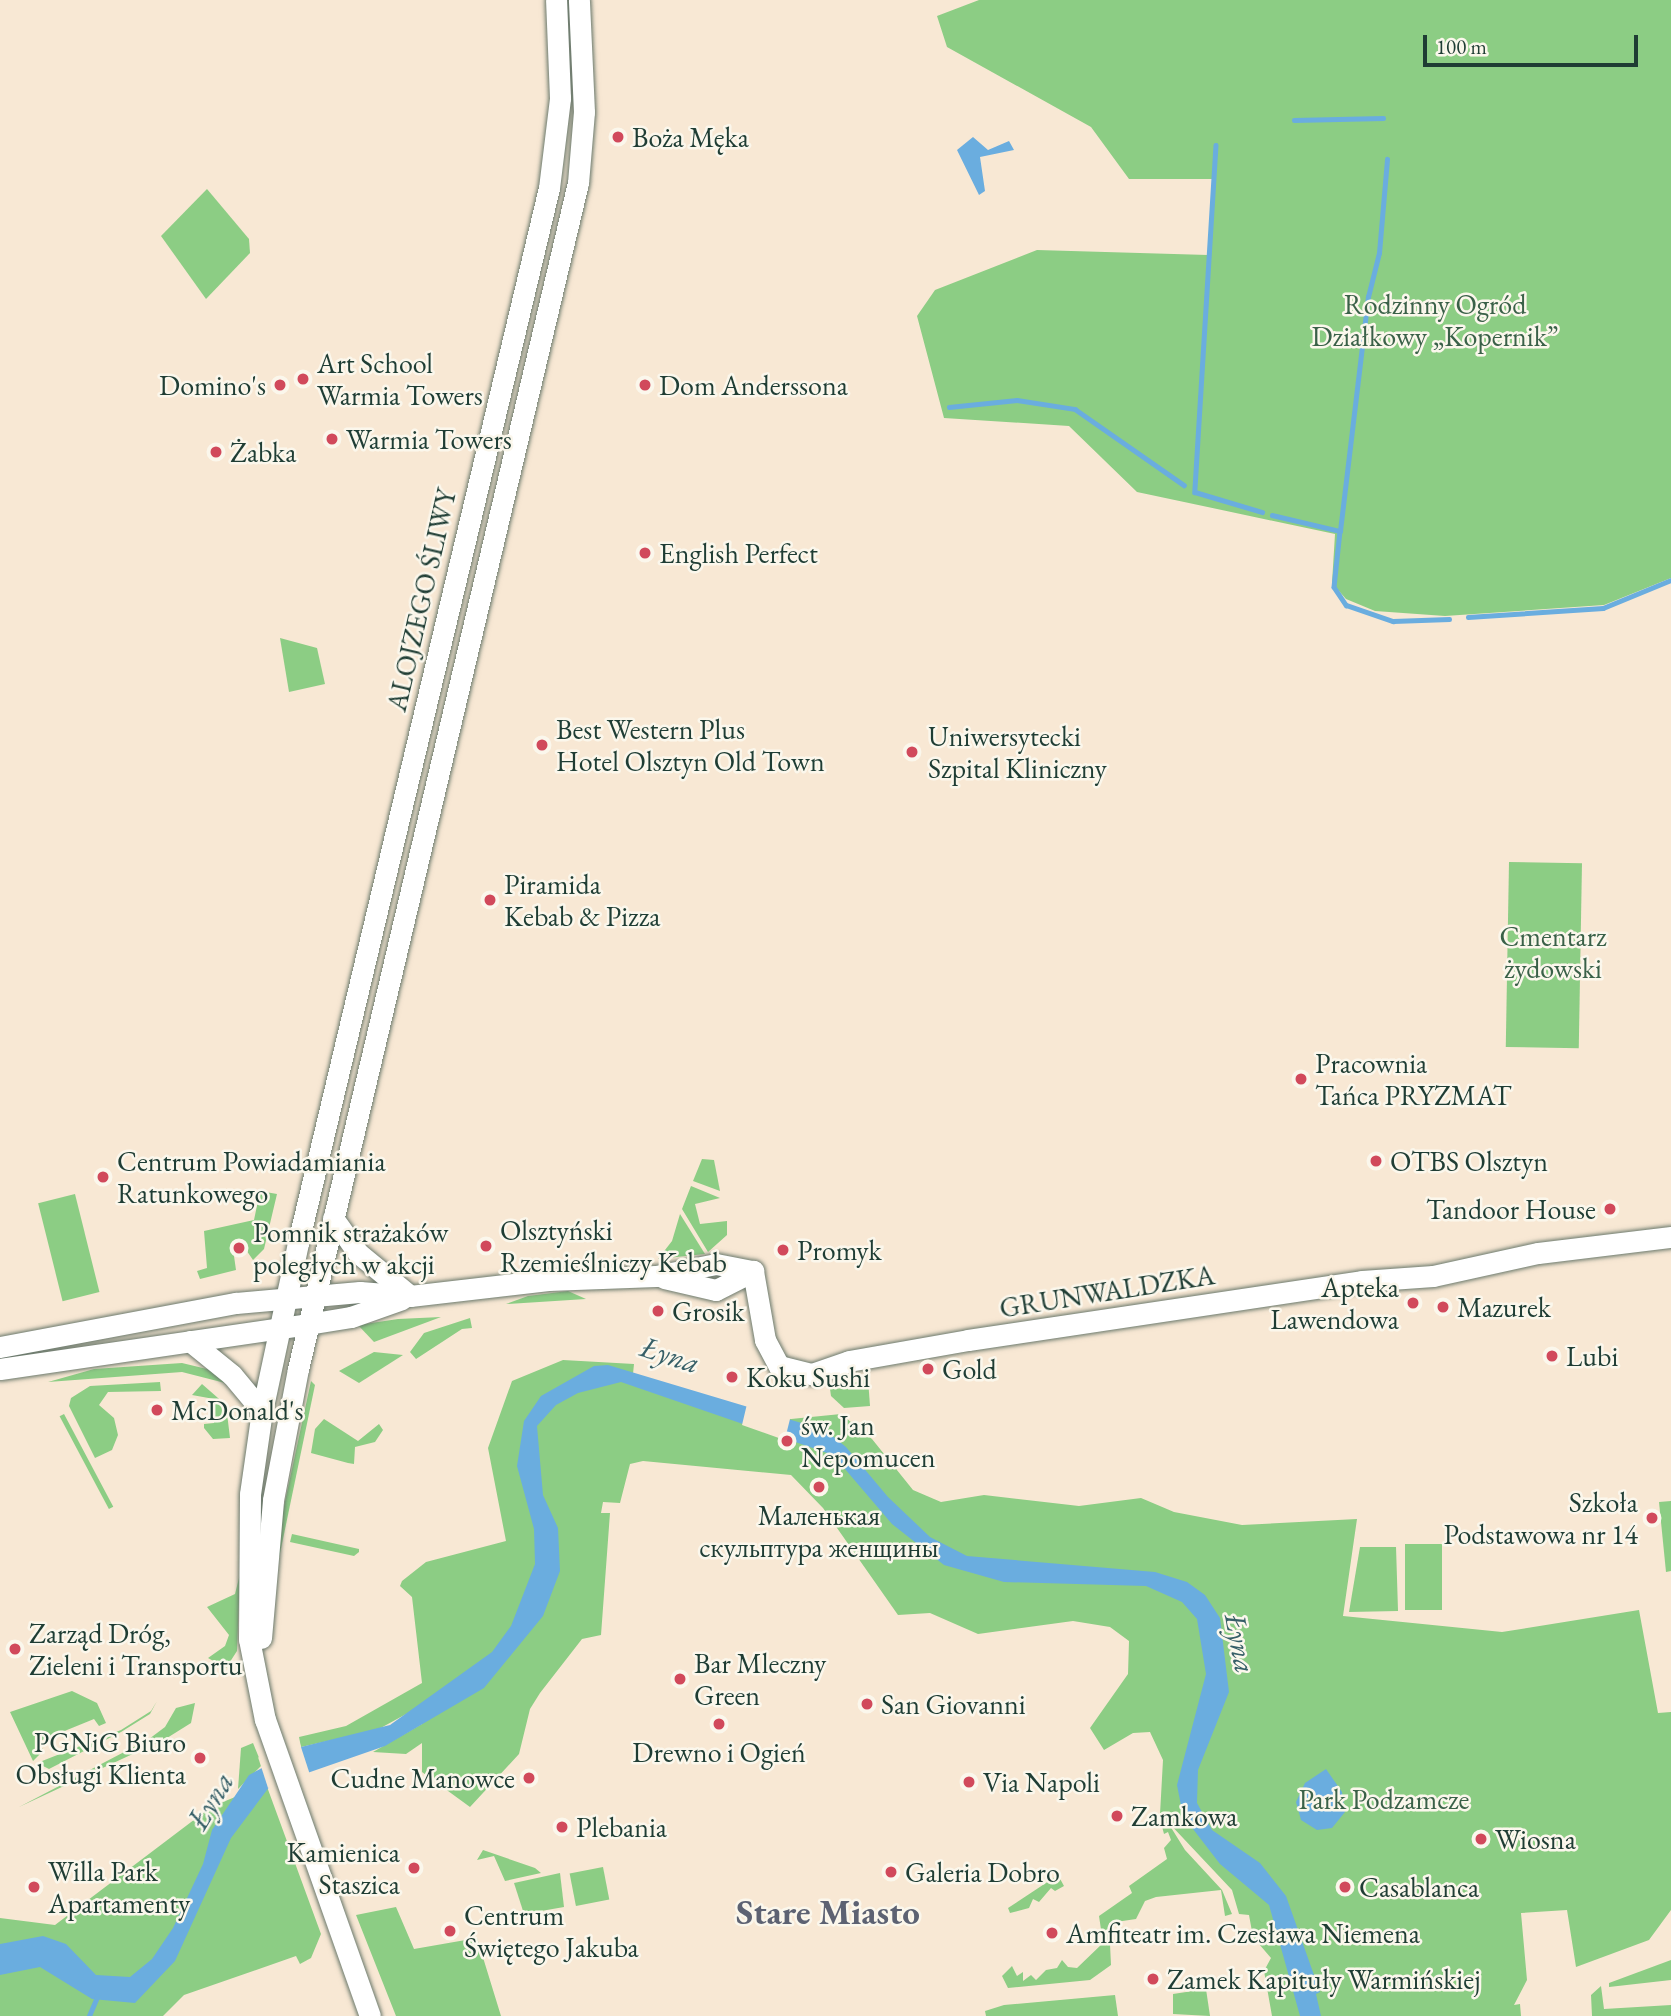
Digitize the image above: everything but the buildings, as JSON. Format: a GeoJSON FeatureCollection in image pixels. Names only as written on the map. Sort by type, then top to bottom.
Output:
{"type":"FeatureCollection","features":[{"type":"Feature","properties":{"kind":"street","name":"ALOJZEGO ŚLIWY"},"geometry":{"type":"LineString","coordinates":[[370,2016],[275,1750],[255,1656],[248,1639],[247,1555],[250,1494],[262,1411],[286,1299],[545,210],[560,98],[556,0]]}},
{"type":"Feature","properties":{"kind":"street","name":"ALOJZEGO ŚLIWY"},"geometry":{"type":"LineString","coordinates":[[255,1656],[261,1638],[273,1500],[308,1324],[414,866],[573,205],[583,139],[579,0]]}},
{"type":"Feature","properties":{"kind":"street"},"geometry":{"type":"LineString","coordinates":[[384,881],[414,866]]}},
{"type":"Feature","properties":{"kind":"street"},"geometry":{"type":"LineString","coordinates":[[333,1218],[358,1253],[410,1296]]}},
{"type":"Feature","properties":{"kind":"street","name":"GRUNWALDZKA"},"geometry":{"type":"LineString","coordinates":[[410,1296],[548,1280],[656,1276],[716,1290],[753,1272],[765,1340],[779,1366],[849,1361],[1374,1280],[1433,1276],[1459,1267],[1671,1237]]}},
{"type":"Feature","properties":{"kind":"street"},"geometry":{"type":"LineString","coordinates":[[0,1347],[224,1305],[360,1292],[410,1296]]}},
{"type":"Feature","properties":{"kind":"street"},"geometry":{"type":"LineString","coordinates":[[0,1370],[351,1317],[410,1296]]}},
{"type":"Feature","properties":{"kind":"street"},"geometry":{"type":"LineString","coordinates":[[190,1341],[232,1375],[262,1411]]}},
{"type":"Feature","properties":{"kind":"green space","name":"Rodzinny Ogród Działkowy „Kopernik”"},"geometry":{"type":"Polygon","coordinates":[[[979,0],[1671,0],[1671,578],[1604,605],[1445,616],[1375,611],[1346,599],[1332,583],[1335,534],[1137,492],[1069,426],[944,418],[917,316],[935,290],[1037,250],[1208,255],[1214,179],[1129,179],[1091,127],[947,47],[937,16],[979,0]]]}},
{"type":"Feature","properties":{"kind":"green space"},"geometry":{"type":"Polygon","coordinates":[[[207,189],[249,239],[250,253],[206,299],[161,236],[207,189]]]}},
{"type":"Feature","properties":{"kind":"green space"},"geometry":{"type":"Polygon","coordinates":[[[280,638],[317,648],[325,684],[289,692],[280,638]]]}},
{"type":"Feature","properties":{"kind":"green space","name":"Cmentarz żydowski"},"geometry":{"type":"Polygon","coordinates":[[[1509,862],[1582,863],[1579,1048],[1506,1047],[1509,862]]]}},
{"type":"Feature","properties":{"kind":"green space"},"geometry":{"type":"Polygon","coordinates":[[[702,1159],[714,1160],[720,1191],[693,1181],[702,1159]]]}},
{"type":"Feature","properties":{"kind":"green space"},"geometry":{"type":"Polygon","coordinates":[[[691,1186],[720,1198],[695,1204],[700,1224],[727,1221],[727,1235],[708,1252],[682,1209],[691,1186]]]}},
{"type":"Feature","properties":{"kind":"green space"},"geometry":{"type":"Polygon","coordinates":[[[260,1191],[277,1194],[264,1249],[253,1260],[240,1241],[232,1242],[236,1270],[200,1279],[197,1271],[207,1268],[204,1231],[254,1220],[260,1191]]]}},
{"type":"Feature","properties":{"kind":"green space"},"geometry":{"type":"Polygon","coordinates":[[[75,1194],[99,1292],[63,1301],[38,1203],[75,1194]]]}},
{"type":"Feature","properties":{"kind":"green space"},"geometry":{"type":"Polygon","coordinates":[[[680,1214],[705,1254],[658,1259],[672,1241],[680,1214]]]}},
{"type":"Feature","properties":{"kind":"green space"},"geometry":{"type":"Polygon","coordinates":[[[568,1291],[586,1299],[506,1304],[528,1296],[568,1291]]]}},
{"type":"Feature","properties":{"kind":"green space"},"geometry":{"type":"Polygon","coordinates":[[[441,1317],[374,1342],[358,1325],[398,1319],[441,1317]]]}},
{"type":"Feature","properties":{"kind":"green space"},"geometry":{"type":"Polygon","coordinates":[[[470,1318],[472,1328],[462,1329],[416,1359],[410,1352],[424,1333],[470,1318]]]}},
{"type":"Feature","properties":{"kind":"green space"},"geometry":{"type":"Polygon","coordinates":[[[374,1352],[403,1355],[359,1383],[339,1371],[374,1352]]]}},
{"type":"Feature","properties":{"kind":"green space","name":"Park Podzamcze"},"geometry":{"type":"Polygon","coordinates":[[[563,1360],[634,1364],[632,1384],[702,1408],[791,1419],[841,1414],[872,1439],[913,1490],[941,1502],[984,1495],[1079,1506],[1141,1498],[1174,1512],[1242,1525],[1357,1519],[1343,1616],[1502,1632],[1639,1610],[1658,1713],[1671,1712],[1671,1910],[1649,1940],[1576,1967],[1567,1910],[1521,1913],[1527,1980],[1514,2005],[1520,2004],[1521,2016],[1272,2016],[1264,1971],[1271,1958],[1253,1937],[1249,1915],[1239,1914],[1232,1890],[1167,1821],[1185,1850],[1222,1890],[1232,1914],[1225,1916],[1221,1890],[1156,1897],[1145,1901],[1136,1919],[1109,1923],[1111,1965],[1090,1980],[1008,1988],[1002,1976],[1012,1966],[1017,1976],[1023,1972],[1023,1981],[1031,1975],[1036,1980],[1046,1970],[1057,1968],[1062,1960],[1068,1967],[1077,1968],[1103,1943],[1099,1916],[1132,1893],[1129,1886],[1167,1859],[1164,1848],[1171,1840],[1168,1832],[1164,1834],[1160,1819],[1164,1818],[1160,1814],[1163,1760],[1150,1732],[1133,1733],[1104,1750],[1090,1728],[1128,1674],[1129,1641],[1110,1627],[1073,1621],[978,1634],[930,1613],[898,1615],[823,1508],[791,1475],[643,1461],[630,1464],[620,1503],[603,1502],[601,1513],[610,1513],[601,1635],[582,1639],[540,1693],[530,1709],[519,1754],[470,1807],[422,1772],[422,1743],[406,1754],[373,1752],[422,1724],[408,1713],[377,1730],[301,1747],[299,1737],[346,1726],[422,1683],[412,1597],[400,1586],[402,1581],[426,1562],[506,1541],[488,1448],[512,1381],[563,1360]]]}},
{"type":"Feature","properties":{"kind":"green space"},"geometry":{"type":"Polygon","coordinates":[[[182,1363],[211,1370],[229,1384],[182,1372],[48,1382],[94,1369],[182,1363]]]}},
{"type":"Feature","properties":{"kind":"green space"},"geometry":{"type":"Polygon","coordinates":[[[868,1379],[870,1406],[844,1408],[831,1396],[830,1389],[868,1379]]]}},
{"type":"Feature","properties":{"kind":"green space"},"geometry":{"type":"Polygon","coordinates":[[[311,1381],[315,1385],[273,1587],[278,1534],[311,1381]]]}},
{"type":"Feature","properties":{"kind":"green space"},"geometry":{"type":"Polygon","coordinates":[[[160,1382],[161,1391],[108,1392],[99,1405],[114,1418],[118,1435],[112,1450],[95,1458],[69,1406],[71,1398],[90,1386],[160,1382]]]}},
{"type":"Feature","properties":{"kind":"green space"},"geometry":{"type":"Polygon","coordinates":[[[202,1384],[226,1405],[230,1438],[213,1439],[204,1428],[204,1424],[214,1423],[214,1399],[192,1395],[202,1384]]]}},
{"type":"Feature","properties":{"kind":"green space"},"geometry":{"type":"Polygon","coordinates":[[[64,1414],[113,1507],[109,1509],[60,1416],[64,1414]]]}},
{"type":"Feature","properties":{"kind":"green space"},"geometry":{"type":"Polygon","coordinates":[[[324,1419],[358,1441],[379,1424],[383,1430],[375,1442],[355,1447],[354,1464],[348,1463],[311,1453],[315,1429],[324,1419]]]}},
{"type":"Feature","properties":{"kind":"green space"},"geometry":{"type":"Polygon","coordinates":[[[1671,1501],[1671,1571],[1666,1572],[1659,1502],[1671,1501]]]}},
{"type":"Feature","properties":{"kind":"green space"},"geometry":{"type":"Polygon","coordinates":[[[292,1534],[359,1549],[359,1552],[354,1556],[290,1542],[292,1534]]]}},
{"type":"Feature","properties":{"kind":"green space"},"geometry":{"type":"Polygon","coordinates":[[[1405,1544],[1442,1544],[1442,1610],[1405,1610],[1405,1544]]]}},
{"type":"Feature","properties":{"kind":"green space"},"geometry":{"type":"Polygon","coordinates":[[[1360,1547],[1396,1547],[1398,1611],[1349,1612],[1360,1547]]]}},
{"type":"Feature","properties":{"kind":"green space"},"geometry":{"type":"Polygon","coordinates":[[[240,1574],[237,1651],[226,1668],[208,1658],[225,1646],[229,1635],[207,1607],[235,1594],[240,1574]]]}},
{"type":"Feature","properties":{"kind":"green space"},"geometry":{"type":"Polygon","coordinates":[[[72,1691],[97,1703],[106,1723],[99,1726],[94,1719],[40,1741],[43,1751],[33,1761],[10,1712],[72,1691]]]}},
{"type":"Feature","properties":{"kind":"green space"},"geometry":{"type":"Polygon","coordinates":[[[157,1701],[150,1714],[121,1732],[49,1769],[37,1763],[121,1730],[151,1711],[157,1701]]]}},
{"type":"Feature","properties":{"kind":"green space"},"geometry":{"type":"Polygon","coordinates":[[[195,1703],[191,1723],[167,1738],[19,1807],[149,1739],[165,1727],[176,1708],[195,1703]]]}},
{"type":"Feature","properties":{"kind":"green space"},"geometry":{"type":"Polygon","coordinates":[[[253,1743],[262,1765],[238,1789],[241,1748],[253,1743]]]}},
{"type":"Feature","properties":{"kind":"green space"},"geometry":{"type":"Polygon","coordinates":[[[266,1784],[321,1934],[311,1958],[300,1964],[296,1956],[184,1995],[163,2016],[0,2016],[0,1918],[55,1925],[211,1807],[266,1784]]]}},
{"type":"Feature","properties":{"kind":"green space"},"geometry":{"type":"Polygon","coordinates":[[[483,1850],[535,1868],[541,1873],[505,1881],[494,1856],[477,1860],[483,1850]]]}},
{"type":"Feature","properties":{"kind":"green space"},"geometry":{"type":"Polygon","coordinates":[[[603,1867],[609,1899],[576,1906],[570,1873],[603,1867]]]}},
{"type":"Feature","properties":{"kind":"green space"},"geometry":{"type":"Polygon","coordinates":[[[560,1873],[564,1907],[524,1914],[514,1883],[560,1873]]]}},
{"type":"Feature","properties":{"kind":"green space"},"geometry":{"type":"Polygon","coordinates":[[[1058,1875],[1064,1886],[1055,1891],[1051,1888],[1039,1902],[1033,1899],[1029,1908],[1010,1913],[1008,1908],[1058,1875]]]}},
{"type":"Feature","properties":{"kind":"green space"},"geometry":{"type":"Polygon","coordinates":[[[396,1907],[414,1949],[477,1938],[501,2016],[396,2016],[356,1915],[396,1907]]]}},
{"type":"Feature","properties":{"kind":"green space"},"geometry":{"type":"Polygon","coordinates":[[[1671,1960],[1671,1980],[1609,1987],[1609,1983],[1671,1960]]]}},
{"type":"Feature","properties":{"kind":"green space"},"geometry":{"type":"Polygon","coordinates":[[[1601,1986],[1604,2009],[1671,2005],[1671,2016],[1592,2016],[1591,1995],[1601,1986]]]}},
{"type":"Feature","properties":{"kind":"green space"},"geometry":{"type":"Polygon","coordinates":[[[1206,1989],[1210,2016],[1173,2014],[1173,1994],[1206,1989]]]}},
{"type":"Feature","properties":{"kind":"green space"},"geometry":{"type":"Polygon","coordinates":[[[1115,1995],[1118,2016],[986,2016],[985,2011],[1004,2005],[1115,1995]]]}},
{"type":"Feature","properties":{"kind":"water"},"geometry":{"type":"Polygon","coordinates":[[[973,137],[988,150],[1009,141],[1014,150],[980,157],[985,191],[979,195],[957,150],[973,137]]]}},
{"type":"Feature","properties":{"kind":"water"},"geometry":{"type":"Polygon","coordinates":[[[608,1365],[825,1430],[846,1447],[888,1497],[930,1537],[967,1556],[1155,1572],[1187,1582],[1205,1595],[1220,1618],[1229,1692],[1198,1770],[1197,1803],[1212,1830],[1260,1863],[1286,1896],[1320,1992],[1316,1994],[1321,2016],[1300,2016],[1269,1905],[1220,1864],[1183,1816],[1177,1785],[1206,1674],[1197,1619],[1182,1602],[1146,1586],[1004,1582],[944,1565],[892,1524],[833,1455],[621,1382],[578,1393],[556,1405],[537,1426],[543,1495],[558,1528],[560,1571],[543,1616],[484,1688],[385,1746],[270,1786],[231,1838],[175,1961],[135,2003],[92,1999],[40,1967],[0,1975],[0,1944],[43,1936],[66,1944],[96,1975],[130,1977],[152,1959],[173,1928],[203,1864],[212,1830],[249,1775],[301,1747],[390,1725],[492,1652],[511,1626],[535,1564],[534,1529],[517,1466],[524,1421],[541,1396],[594,1366],[608,1365]]]}},
{"type":"Feature","properties":{"kind":"water"},"geometry":{"type":"Polygon","coordinates":[[[1326,1769],[1342,1792],[1345,1812],[1332,1828],[1317,1830],[1301,1820],[1296,1802],[1305,1783],[1326,1769]]]}},
{"type":"Feature","properties":{"kind":"pier"},"geometry":{"type":"Polygon","coordinates":[[[747,1404],[791,1415],[786,1435],[790,1442],[742,1425],[747,1404]]]}},
{"type":"Feature","properties":{"kind":"pier"},"geometry":{"type":"Polygon","coordinates":[[[300,1744],[310,1774],[268,1788],[258,1758],[300,1744]]]}},
{"type":"Feature","properties":{"kind":"waterway"},"geometry":{"type":"LineString","coordinates":[[1294,120],[1383,118]]}},
{"type":"Feature","properties":{"kind":"waterway"},"geometry":{"type":"LineString","coordinates":[[1216,145],[1195,492],[1262,512]]}},
{"type":"Feature","properties":{"kind":"waterway"},"geometry":{"type":"LineString","coordinates":[[1340,531],[1368,297],[1379,253],[1387,159]]}},
{"type":"Feature","properties":{"kind":"waterway"},"geometry":{"type":"LineString","coordinates":[[949,407],[1017,400],[1075,409],[1184,485]]}},
{"type":"Feature","properties":{"kind":"waterway"},"geometry":{"type":"LineString","coordinates":[[1272,515],[1340,531],[1334,587],[1346,605],[1393,621],[1449,619]]}},
{"type":"Feature","properties":{"kind":"waterway"},"geometry":{"type":"LineString","coordinates":[[1468,617],[1603,608],[1671,580]]}},
{"type":"Feature","properties":{"kind":"waterway"},"geometry":{"type":"LineString","coordinates":[[89,2016],[97,1997]]}},
{"type":"Feature","properties":{"kind":"place","name":"Boża Męka"},"geometry":{"type":"Point","coordinates":[618,137]}},
{"type":"Feature","properties":{"kind":"place","name":"Art School Warmia Towers"},"geometry":{"type":"Point","coordinates":[303,379]}},
{"type":"Feature","properties":{"kind":"place","name":"Domino's"},"geometry":{"type":"Point","coordinates":[280,385]}},
{"type":"Feature","properties":{"kind":"place","name":"Dom Anderssona"},"geometry":{"type":"Point","coordinates":[645,385]}},
{"type":"Feature","properties":{"kind":"place","name":"Warmia Towers"},"geometry":{"type":"Point","coordinates":[332,439]}},
{"type":"Feature","properties":{"kind":"place","name":"Żabka"},"geometry":{"type":"Point","coordinates":[216,452]}},
{"type":"Feature","properties":{"kind":"place","name":"English Perfect"},"geometry":{"type":"Point","coordinates":[645,553]}},
{"type":"Feature","properties":{"kind":"place","name":"Best Western Plus Hotel Olsztyn Old Town"},"geometry":{"type":"Point","coordinates":[542,745]}},
{"type":"Feature","properties":{"kind":"place","name":"Uniwersytecki Szpital Kliniczny"},"geometry":{"type":"Point","coordinates":[912,752]}},
{"type":"Feature","properties":{"kind":"place","name":"Piramida Kebab & Pizza"},"geometry":{"type":"Point","coordinates":[490,900]}},
{"type":"Feature","properties":{"kind":"place","name":"Pracownia Tańca PRYZMAT"},"geometry":{"type":"Point","coordinates":[1301,1079]}},
{"type":"Feature","properties":{"kind":"place","name":"OTBS Olsztyn"},"geometry":{"type":"Point","coordinates":[1376,1161]}},
{"type":"Feature","properties":{"kind":"place","name":"Centrum Powiadamiania Ratunkowego"},"geometry":{"type":"Point","coordinates":[103,1177]}},
{"type":"Feature","properties":{"kind":"place","name":"Tandoor House"},"geometry":{"type":"Point","coordinates":[1610,1209]}},
{"type":"Feature","properties":{"kind":"place","name":"Olsztyński Rzemieślniczy Kebab"},"geometry":{"type":"Point","coordinates":[486,1246]}},
{"type":"Feature","properties":{"kind":"place","name":"Pomnik strażaków poległych w akcji"},"geometry":{"type":"Point","coordinates":[239,1248]}},
{"type":"Feature","properties":{"kind":"place","name":"Promyk"},"geometry":{"type":"Point","coordinates":[783,1250]}},
{"type":"Feature","properties":{"kind":"place","name":"Apteka Lawendowa"},"geometry":{"type":"Point","coordinates":[1413,1303]}},
{"type":"Feature","properties":{"kind":"place","name":"Mazurek"},"geometry":{"type":"Point","coordinates":[1443,1307]}},
{"type":"Feature","properties":{"kind":"place","name":"Grosik"},"geometry":{"type":"Point","coordinates":[658,1311]}},
{"type":"Feature","properties":{"kind":"place","name":"Lubi"},"geometry":{"type":"Point","coordinates":[1552,1356]}},
{"type":"Feature","properties":{"kind":"place","name":"Gold"},"geometry":{"type":"Point","coordinates":[928,1369]}},
{"type":"Feature","properties":{"kind":"place","name":"Koku Sushi"},"geometry":{"type":"Point","coordinates":[732,1377]}},
{"type":"Feature","properties":{"kind":"place","name":"McDonald's"},"geometry":{"type":"Point","coordinates":[157,1410]}},
{"type":"Feature","properties":{"kind":"place","name":"św. Jan Nepomucen"},"geometry":{"type":"Point","coordinates":[787,1441]}},
{"type":"Feature","properties":{"kind":"place","name":"Маленькая скульптура женщины"},"geometry":{"type":"Point","coordinates":[819,1487]}},
{"type":"Feature","properties":{"kind":"place","name":"Szkoła Podstawowa nr 14"},"geometry":{"type":"Point","coordinates":[1652,1518]}},
{"type":"Feature","properties":{"kind":"place","name":"Zarząd Dróg, Zieleni i Transportu"},"geometry":{"type":"Point","coordinates":[15,1649]}},
{"type":"Feature","properties":{"kind":"place","name":"Bar Mleczny Green"},"geometry":{"type":"Point","coordinates":[680,1679]}},
{"type":"Feature","properties":{"kind":"place","name":"San Giovanni"},"geometry":{"type":"Point","coordinates":[867,1704]}},
{"type":"Feature","properties":{"kind":"place","name":"Drewno i Ogień"},"geometry":{"type":"Point","coordinates":[719,1724]}},
{"type":"Feature","properties":{"kind":"place","name":"PGNiG Biuro Obsługi Klienta"},"geometry":{"type":"Point","coordinates":[200,1758]}},
{"type":"Feature","properties":{"kind":"place","name":"Cudne Manowce"},"geometry":{"type":"Point","coordinates":[529,1778]}},
{"type":"Feature","properties":{"kind":"place","name":"Via Napoli"},"geometry":{"type":"Point","coordinates":[969,1782]}},
{"type":"Feature","properties":{"kind":"place","name":"Zamkowa"},"geometry":{"type":"Point","coordinates":[1117,1816]}},
{"type":"Feature","properties":{"kind":"place","name":"Plebania"},"geometry":{"type":"Point","coordinates":[562,1827]}},
{"type":"Feature","properties":{"kind":"place","name":"Wiosna"},"geometry":{"type":"Point","coordinates":[1481,1839]}},
{"type":"Feature","properties":{"kind":"place","name":"Kamienica Staszica"},"geometry":{"type":"Point","coordinates":[414,1868]}},
{"type":"Feature","properties":{"kind":"place","name":"Galeria Dobro"},"geometry":{"type":"Point","coordinates":[891,1872]}},
{"type":"Feature","properties":{"kind":"place","name":"Willa Park Apartamenty"},"geometry":{"type":"Point","coordinates":[34,1887]}},
{"type":"Feature","properties":{"kind":"place","name":"Casablanca"},"geometry":{"type":"Point","coordinates":[1345,1887]}},
{"type":"Feature","properties":{"kind":"place","name":"Centrum Świętego Jakuba"},"geometry":{"type":"Point","coordinates":[450,1931]}},
{"type":"Feature","properties":{"kind":"place","name":"Amfiteatr im. Czesława Niemena"},"geometry":{"type":"Point","coordinates":[1052,1933]}},
{"type":"Feature","properties":{"kind":"place","name":"Zamek Kapituły Warmińskiej"},"geometry":{"type":"Point","coordinates":[1153,1979]}},
{"type":"Feature","properties":{"kind":"district","name":"Stare Miasto"},"geometry":{"type":"Point","coordinates":[828,1912]}},
{"type":"Feature","properties":{"kind":"water label","name":"Łyna"},"geometry":{"type":"Point","coordinates":[670,1355]}},
{"type":"Feature","properties":{"kind":"water label","name":"Łyna"},"geometry":{"type":"Point","coordinates":[1240,1643]}},
{"type":"Feature","properties":{"kind":"water label","name":"Łyna"},"geometry":{"type":"Point","coordinates":[211,1801]}}]}
